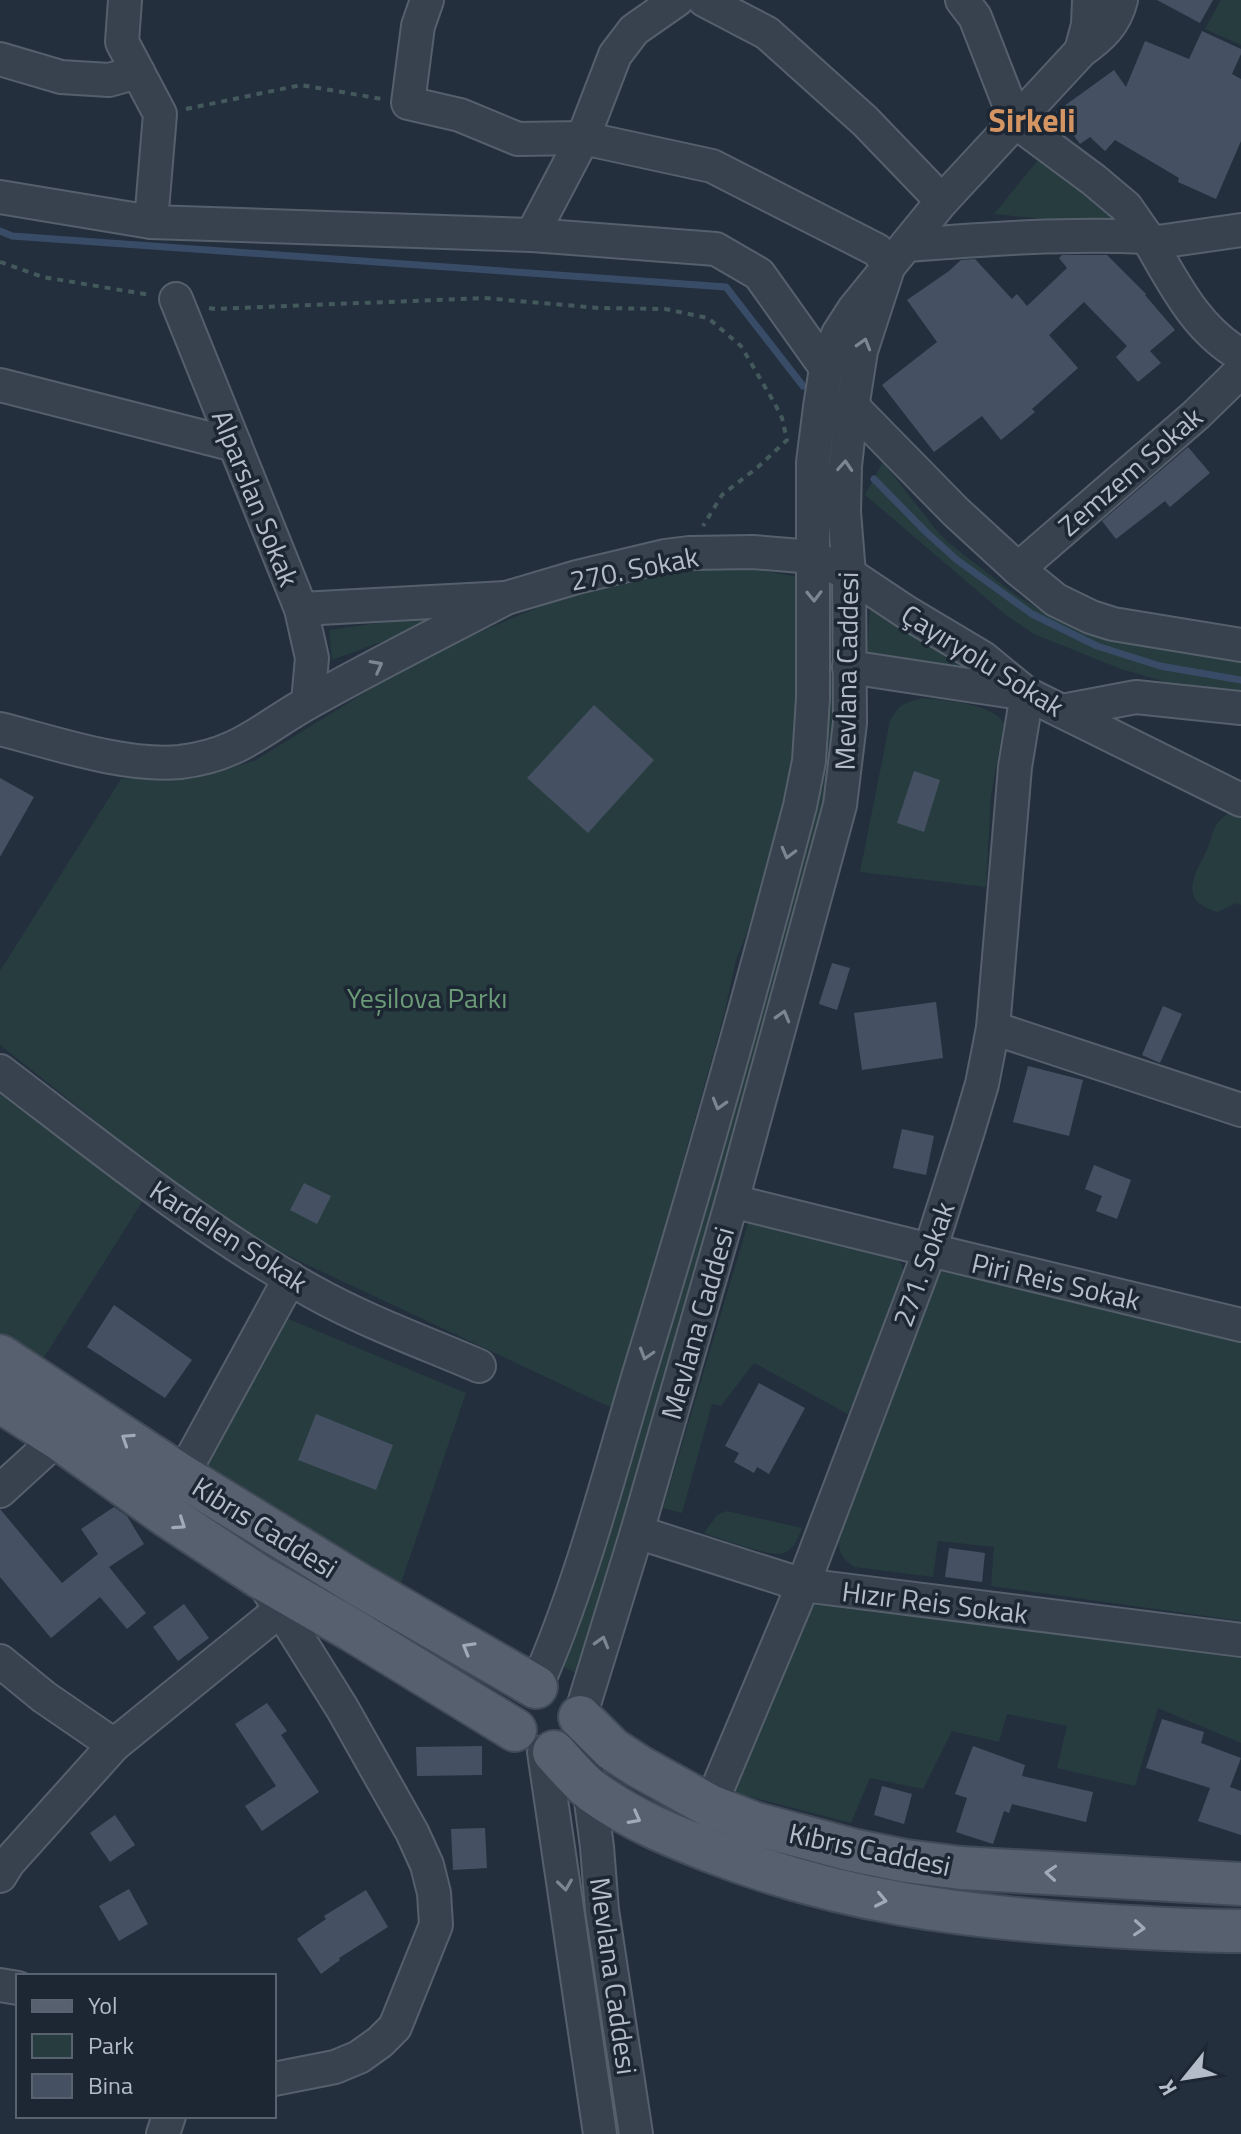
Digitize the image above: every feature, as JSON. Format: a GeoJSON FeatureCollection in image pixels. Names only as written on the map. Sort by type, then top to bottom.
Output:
{"type":"FeatureCollection","features":[{"type":"Feature","properties":{"kind":"main road","name":"Kıbrıs Caddesi"},"geometry":{"type":"LineString","coordinates":[[0,1356],[182,1476],[361,1586],[536,1687]]}},
{"type":"Feature","properties":{"kind":"main road"},"geometry":{"type":"LineString","coordinates":[[0,1401],[166,1515],[270,1594],[352,1630],[538,1745],[588,1788],[623,1812],[661,1832],[759,1869],[917,1908],[987,1917],[1193,1931],[1241,1931]]}},
{"type":"Feature","properties":{"kind":"main road"},"geometry":{"type":"LineString","coordinates":[[546,1685],[565,1691],[573,1699],[580,1717],[576,1736],[563,1749],[538,1745],[514,1709],[526,1692],[546,1685]]}},
{"type":"Feature","properties":{"kind":"main road","name":"Kıbrıs Caddesi"},"geometry":{"type":"LineString","coordinates":[[580,1717],[612,1749],[710,1806],[756,1824],[852,1850],[961,1868],[1241,1884]]}},
{"type":"Feature","properties":{"kind":"street"},"geometry":{"type":"LineString","coordinates":[[125,0],[122,42],[160,114],[151,222]]}},
{"type":"Feature","properties":{"kind":"street"},"geometry":{"type":"LineString","coordinates":[[427,0],[418,26],[408,103],[460,115],[518,139],[583,138],[712,166],[877,250],[898,255],[1057,235],[1149,240],[1241,230]]}},
{"type":"Feature","properties":{"kind":"street"},"geometry":{"type":"LineString","coordinates":[[532,235],[583,138],[615,55],[634,30],[677,0]]}},
{"type":"Feature","properties":{"kind":"street"},"geometry":{"type":"LineString","coordinates":[[704,0],[767,33],[865,121],[942,201]]}},
{"type":"Feature","properties":{"kind":"street"},"geometry":{"type":"LineString","coordinates":[[962,0],[975,17],[1016,122],[1126,207],[1198,319],[1213,336],[1241,355]]}},
{"type":"Feature","properties":{"kind":"street"},"geometry":{"type":"LineString","coordinates":[[1081,51],[1088,25],[1089,0]]}},
{"type":"Feature","properties":{"kind":"street"},"geometry":{"type":"LineString","coordinates":[[536,1687],[592,1539],[691,1205],[800,806],[809,761],[813,698],[813,462],[826,368],[838,334],[854,309],[942,201],[1081,51],[1109,27],[1121,0]]}},
{"type":"Feature","properties":{"kind":"street"},"geometry":{"type":"LineString","coordinates":[[0,59],[61,77],[109,80],[138,72]]}},
{"type":"Feature","properties":{"kind":"street"},"geometry":{"type":"LineString","coordinates":[[0,197],[151,222],[532,235],[716,249],[759,274],[826,368]]}},
{"type":"Feature","properties":{"kind":"street"},"geometry":{"type":"LineString","coordinates":[[898,255],[861,351],[851,414],[1018,569],[1056,600],[1113,624],[1241,645]]}},
{"type":"Feature","properties":{"kind":"street","name":"Alparslan Sokak"},"geometry":{"type":"LineString","coordinates":[[176,299],[301,609],[312,658],[308,702]]}},
{"type":"Feature","properties":{"kind":"street","name":"Zemzem Sokak"},"geometry":{"type":"LineString","coordinates":[[1018,569],[1196,415],[1241,371]]}},
{"type":"Feature","properties":{"kind":"street"},"geometry":{"type":"LineString","coordinates":[[0,385],[235,445]]}},
{"type":"Feature","properties":{"kind":"street","name":"Mevlana Caddesi"},"geometry":{"type":"LineString","coordinates":[[636,2134],[602,1910],[580,1717],[637,1532],[732,1201],[840,805],[850,723],[849,574],[844,512],[851,414]]}},
{"type":"Feature","properties":{"kind":"street","name":"270. Sokak"},"geometry":{"type":"LineString","coordinates":[[506,598],[665,556],[753,552],[813,557]]}},
{"type":"Feature","properties":{"kind":"street","name":"Çayıryolu Sokak"},"geometry":{"type":"LineString","coordinates":[[813,557],[849,574],[983,658],[1027,694],[1241,800]]}},
{"type":"Feature","properties":{"kind":"street"},"geometry":{"type":"LineString","coordinates":[[301,609],[506,598]]}},
{"type":"Feature","properties":{"kind":"street"},"geometry":{"type":"LineString","coordinates":[[0,729],[126,760],[152,763],[206,758],[253,739],[308,702],[506,598]]}},
{"type":"Feature","properties":{"kind":"street"},"geometry":{"type":"LineString","coordinates":[[849,667],[1027,694]]}},
{"type":"Feature","properties":{"kind":"street","name":"271. Sokak"},"geometry":{"type":"LineString","coordinates":[[710,1806],[803,1585],[930,1250],[982,1084],[993,1028],[1015,767],[1027,694]]}},
{"type":"Feature","properties":{"kind":"street"},"geometry":{"type":"LineString","coordinates":[[1062,711],[1136,697],[1241,708]]}},
{"type":"Feature","properties":{"kind":"street"},"geometry":{"type":"LineString","coordinates":[[993,1028],[1241,1110]]}},
{"type":"Feature","properties":{"kind":"street","name":"Kardelen Sokak"},"geometry":{"type":"LineString","coordinates":[[0,1071],[173,1202],[290,1278],[349,1311],[479,1366]]}},
{"type":"Feature","properties":{"kind":"street","name":"Piri Reis Sokak"},"geometry":{"type":"LineString","coordinates":[[732,1201],[1241,1325]]}},
{"type":"Feature","properties":{"kind":"street"},"geometry":{"type":"LineString","coordinates":[[182,1476],[290,1278]]}},
{"type":"Feature","properties":{"kind":"street"},"geometry":{"type":"LineString","coordinates":[[0,1491],[58,1438]]}},
{"type":"Feature","properties":{"kind":"street","name":"Hızır Reis Sokak"},"geometry":{"type":"LineString","coordinates":[[637,1532],[803,1585],[1241,1640]]}},
{"type":"Feature","properties":{"kind":"street"},"geometry":{"type":"LineString","coordinates":[[0,1876],[8,1863],[114,1745],[270,1594],[342,1708],[412,1832],[427,1865],[434,1893],[436,1925],[395,2027],[380,2042],[359,2057],[335,2067],[276,2079]]}},
{"type":"Feature","properties":{"kind":"street"},"geometry":{"type":"LineString","coordinates":[[0,1661],[44,1697],[114,1745]]}},
{"type":"Feature","properties":{"kind":"street"},"geometry":{"type":"LineString","coordinates":[[538,1745],[600,2134]]}},
{"type":"Feature","properties":{"kind":"path"},"geometry":{"type":"LineString","coordinates":[[160,114],[301,85],[408,103]]}},
{"type":"Feature","properties":{"kind":"path"},"geometry":{"type":"LineString","coordinates":[[0,262],[43,277],[176,299],[215,309],[484,298],[599,308],[665,309],[708,318],[741,346],[782,418],[787,440],[722,495],[689,553]]}},
{"type":"Feature","properties":{"kind":"green space"},"geometry":{"type":"Polygon","coordinates":[[[1221,0],[1241,0],[1241,45],[1205,29],[1221,0]]]}},
{"type":"Feature","properties":{"kind":"green space"},"geometry":{"type":"Polygon","coordinates":[[[1038,160],[1116,218],[1113,226],[994,214],[1038,160]]]}},
{"type":"Feature","properties":{"kind":"green space"},"geometry":{"type":"Polygon","coordinates":[[[883,462],[937,531],[1013,593],[1048,615],[1090,634],[1169,650],[1241,658],[1241,696],[1183,687],[1121,669],[1034,634],[1006,615],[865,495],[883,462]]]}},
{"type":"Feature","properties":{"kind":"green space","name":"Yeşilova Parkı"},"geometry":{"type":"Polygon","coordinates":[[[741,567],[799,577],[793,762],[788,793],[736,960],[724,1015],[614,1409],[259,1242],[186,1195],[124,1148],[92,1118],[0,1045],[0,971],[121,779],[217,771],[254,761],[408,666],[558,599],[680,568],[741,567]]]}},
{"type":"Feature","properties":{"kind":"green space"},"geometry":{"type":"Polygon","coordinates":[[[870,607],[1000,682],[867,653],[870,607]]]}},
{"type":"Feature","properties":{"kind":"green space"},"geometry":{"type":"Polygon","coordinates":[[[465,611],[332,660],[329,630],[465,611]]]}},
{"type":"Feature","properties":{"kind":"green space"},"geometry":{"type":"Polygon","coordinates":[[[835,676],[829,780],[780,974],[579,1675],[560,1665],[596,1576],[732,1107],[824,752],[830,677],[835,676]]]}},
{"type":"Feature","properties":{"kind":"green space"},"geometry":{"type":"Polygon","coordinates":[[[922,698],[978,707],[998,716],[1004,723],[991,796],[986,887],[860,872],[890,721],[903,705],[922,698]]]}},
{"type":"Feature","properties":{"kind":"green space"},"geometry":{"type":"Polygon","coordinates":[[[1233,810],[1241,814],[1241,905],[1237,903],[1217,912],[1197,901],[1192,887],[1215,828],[1233,810]]]}},
{"type":"Feature","properties":{"kind":"green space"},"geometry":{"type":"Polygon","coordinates":[[[0,1084],[144,1199],[41,1362],[0,1336],[0,1084]]]}},
{"type":"Feature","properties":{"kind":"green space"},"geometry":{"type":"Polygon","coordinates":[[[749,1220],[897,1259],[902,1265],[904,1278],[848,1414],[754,1363],[721,1406],[712,1404],[682,1513],[663,1508],[749,1220]]]}},
{"type":"Feature","properties":{"kind":"green space"},"geometry":{"type":"Polygon","coordinates":[[[941,1265],[1241,1335],[1241,1621],[991,1586],[994,1547],[938,1541],[933,1577],[855,1567],[844,1558],[838,1537],[941,1265]]]}},
{"type":"Feature","properties":{"kind":"green space"},"geometry":{"type":"Polygon","coordinates":[[[284,1317],[466,1393],[401,1583],[204,1471],[284,1317]]]}},
{"type":"Feature","properties":{"kind":"green space"},"geometry":{"type":"Polygon","coordinates":[[[727,1511],[802,1528],[791,1549],[777,1554],[704,1533],[717,1515],[727,1511]]]}},
{"type":"Feature","properties":{"kind":"green space"},"geometry":{"type":"Polygon","coordinates":[[[809,1597],[1241,1656],[1241,1743],[1158,1708],[1135,1786],[1057,1768],[1067,1726],[1007,1714],[999,1742],[952,1731],[923,1789],[870,1778],[851,1823],[731,1792],[809,1597]]]}},
{"type":"Feature","properties":{"kind":"building"},"geometry":{"type":"Polygon","coordinates":[[[1157,0],[1213,0],[1200,23],[1157,0]]]}},
{"type":"Feature","properties":{"kind":"building"},"geometry":{"type":"Polygon","coordinates":[[[1202,31],[1241,49],[1232,74],[1241,79],[1241,141],[1216,199],[1178,182],[1179,178],[1115,140],[1105,151],[1090,137],[1080,144],[1056,112],[1114,70],[1126,87],[1145,41],[1189,59],[1202,31]]]}},
{"type":"Feature","properties":{"kind":"building"},"geometry":{"type":"Polygon","coordinates":[[[1062,255],[1107,255],[1146,294],[1175,330],[1150,351],[1161,363],[1138,382],[1116,357],[1127,346],[1084,302],[1049,335],[1078,368],[1032,409],[1035,412],[1001,440],[982,416],[934,452],[882,385],[937,342],[907,300],[961,260],[975,259],[1012,299],[1017,294],[1027,306],[1067,268],[1059,258],[1062,255]]]}},
{"type":"Feature","properties":{"kind":"building"},"geometry":{"type":"Polygon","coordinates":[[[1188,447],[1210,473],[1170,507],[1165,501],[1116,539],[1102,521],[1188,447]]]}},
{"type":"Feature","properties":{"kind":"building"},"geometry":{"type":"Polygon","coordinates":[[[594,705],[654,760],[588,833],[527,778],[594,705]]]}},
{"type":"Feature","properties":{"kind":"building"},"geometry":{"type":"Polygon","coordinates":[[[914,771],[940,780],[924,832],[897,823],[914,771]]]}},
{"type":"Feature","properties":{"kind":"building"},"geometry":{"type":"Polygon","coordinates":[[[0,778],[34,797],[0,857],[0,778]]]}},
{"type":"Feature","properties":{"kind":"building"},"geometry":{"type":"Polygon","coordinates":[[[832,963],[850,968],[837,1010],[819,1004],[832,963]]]}},
{"type":"Feature","properties":{"kind":"building"},"geometry":{"type":"Polygon","coordinates":[[[936,1002],[943,1058],[862,1070],[854,1013],[936,1002]]]}},
{"type":"Feature","properties":{"kind":"building"},"geometry":{"type":"Polygon","coordinates":[[[1163,1006],[1182,1014],[1160,1063],[1142,1055],[1163,1006]]]}},
{"type":"Feature","properties":{"kind":"building"},"geometry":{"type":"Polygon","coordinates":[[[1028,1066],[1083,1080],[1069,1136],[1013,1122],[1028,1066]]]}},
{"type":"Feature","properties":{"kind":"building"},"geometry":{"type":"Polygon","coordinates":[[[902,1129],[934,1136],[926,1175],[893,1168],[902,1129]]]}},
{"type":"Feature","properties":{"kind":"building"},"geometry":{"type":"Polygon","coordinates":[[[1094,1165],[1131,1180],[1117,1219],[1096,1211],[1102,1196],[1085,1189],[1094,1165]]]}},
{"type":"Feature","properties":{"kind":"building"},"geometry":{"type":"Polygon","coordinates":[[[304,1183],[331,1196],[317,1224],[290,1210],[304,1183]]]}},
{"type":"Feature","properties":{"kind":"building"},"geometry":{"type":"Polygon","coordinates":[[[114,1305],[192,1360],[165,1398],[87,1347],[114,1305]]]}},
{"type":"Feature","properties":{"kind":"building"},"geometry":{"type":"Polygon","coordinates":[[[759,1383],[805,1408],[769,1474],[757,1467],[754,1473],[734,1462],[739,1453],[725,1446],[759,1383]]]}},
{"type":"Feature","properties":{"kind":"building"},"geometry":{"type":"Polygon","coordinates":[[[316,1414],[393,1445],[376,1490],[298,1460],[316,1414]]]}},
{"type":"Feature","properties":{"kind":"building"},"geometry":{"type":"Polygon","coordinates":[[[114,1507],[127,1516],[144,1544],[109,1567],[146,1613],[127,1629],[100,1597],[51,1638],[0,1577],[0,1509],[62,1583],[98,1554],[81,1529],[114,1507]]]}},
{"type":"Feature","properties":{"kind":"building"},"geometry":{"type":"Polygon","coordinates":[[[949,1548],[985,1553],[982,1582],[945,1577],[949,1548]]]}},
{"type":"Feature","properties":{"kind":"building"},"geometry":{"type":"Polygon","coordinates":[[[184,1604],[209,1638],[178,1661],[153,1627],[184,1604]]]}},
{"type":"Feature","properties":{"kind":"building"},"geometry":{"type":"Polygon","coordinates":[[[267,1703],[287,1731],[281,1735],[319,1792],[262,1831],[245,1806],[276,1786],[235,1724],[267,1703]]]}},
{"type":"Feature","properties":{"kind":"building"},"geometry":{"type":"Polygon","coordinates":[[[1162,1719],[1204,1732],[1201,1743],[1241,1758],[1230,1787],[1241,1791],[1241,1835],[1198,1821],[1210,1788],[1146,1768],[1162,1719]]]}},
{"type":"Feature","properties":{"kind":"building"},"geometry":{"type":"Polygon","coordinates":[[[482,1746],[482,1775],[417,1776],[416,1747],[482,1746]]]}},
{"type":"Feature","properties":{"kind":"building"},"geometry":{"type":"Polygon","coordinates":[[[973,1746],[1025,1765],[1022,1776],[1093,1792],[1086,1822],[1012,1804],[1009,1813],[1004,1811],[993,1844],[956,1832],[967,1798],[955,1794],[973,1746]]]}},
{"type":"Feature","properties":{"kind":"building"},"geometry":{"type":"Polygon","coordinates":[[[882,1786],[912,1794],[904,1824],[874,1815],[882,1786]]]}},
{"type":"Feature","properties":{"kind":"building"},"geometry":{"type":"Polygon","coordinates":[[[115,1815],[135,1845],[110,1862],[90,1833],[115,1815]]]}},
{"type":"Feature","properties":{"kind":"building"},"geometry":{"type":"Polygon","coordinates":[[[485,1828],[487,1868],[453,1870],[451,1829],[485,1828]]]}},
{"type":"Feature","properties":{"kind":"building"},"geometry":{"type":"Polygon","coordinates":[[[129,1889],[148,1924],[119,1941],[99,1906],[129,1889]]]}},
{"type":"Feature","properties":{"kind":"building"},"geometry":{"type":"Polygon","coordinates":[[[366,1890],[388,1927],[339,1958],[321,1974],[297,1939],[326,1919],[324,1916],[366,1890]]]}},
{"type":"Feature","properties":{"kind":"waterway"},"geometry":{"type":"LineString","coordinates":[[0,231],[12,236],[726,287],[803,386]]}},
{"type":"Feature","properties":{"kind":"waterway"},"geometry":{"type":"LineString","coordinates":[[874,479],[957,560],[1032,614],[1097,646],[1160,666],[1241,680]]}},
{"type":"Feature","properties":{"kind":"district","name":"Sirkeli"},"geometry":{"type":"Point","coordinates":[1032,120]}}]}
